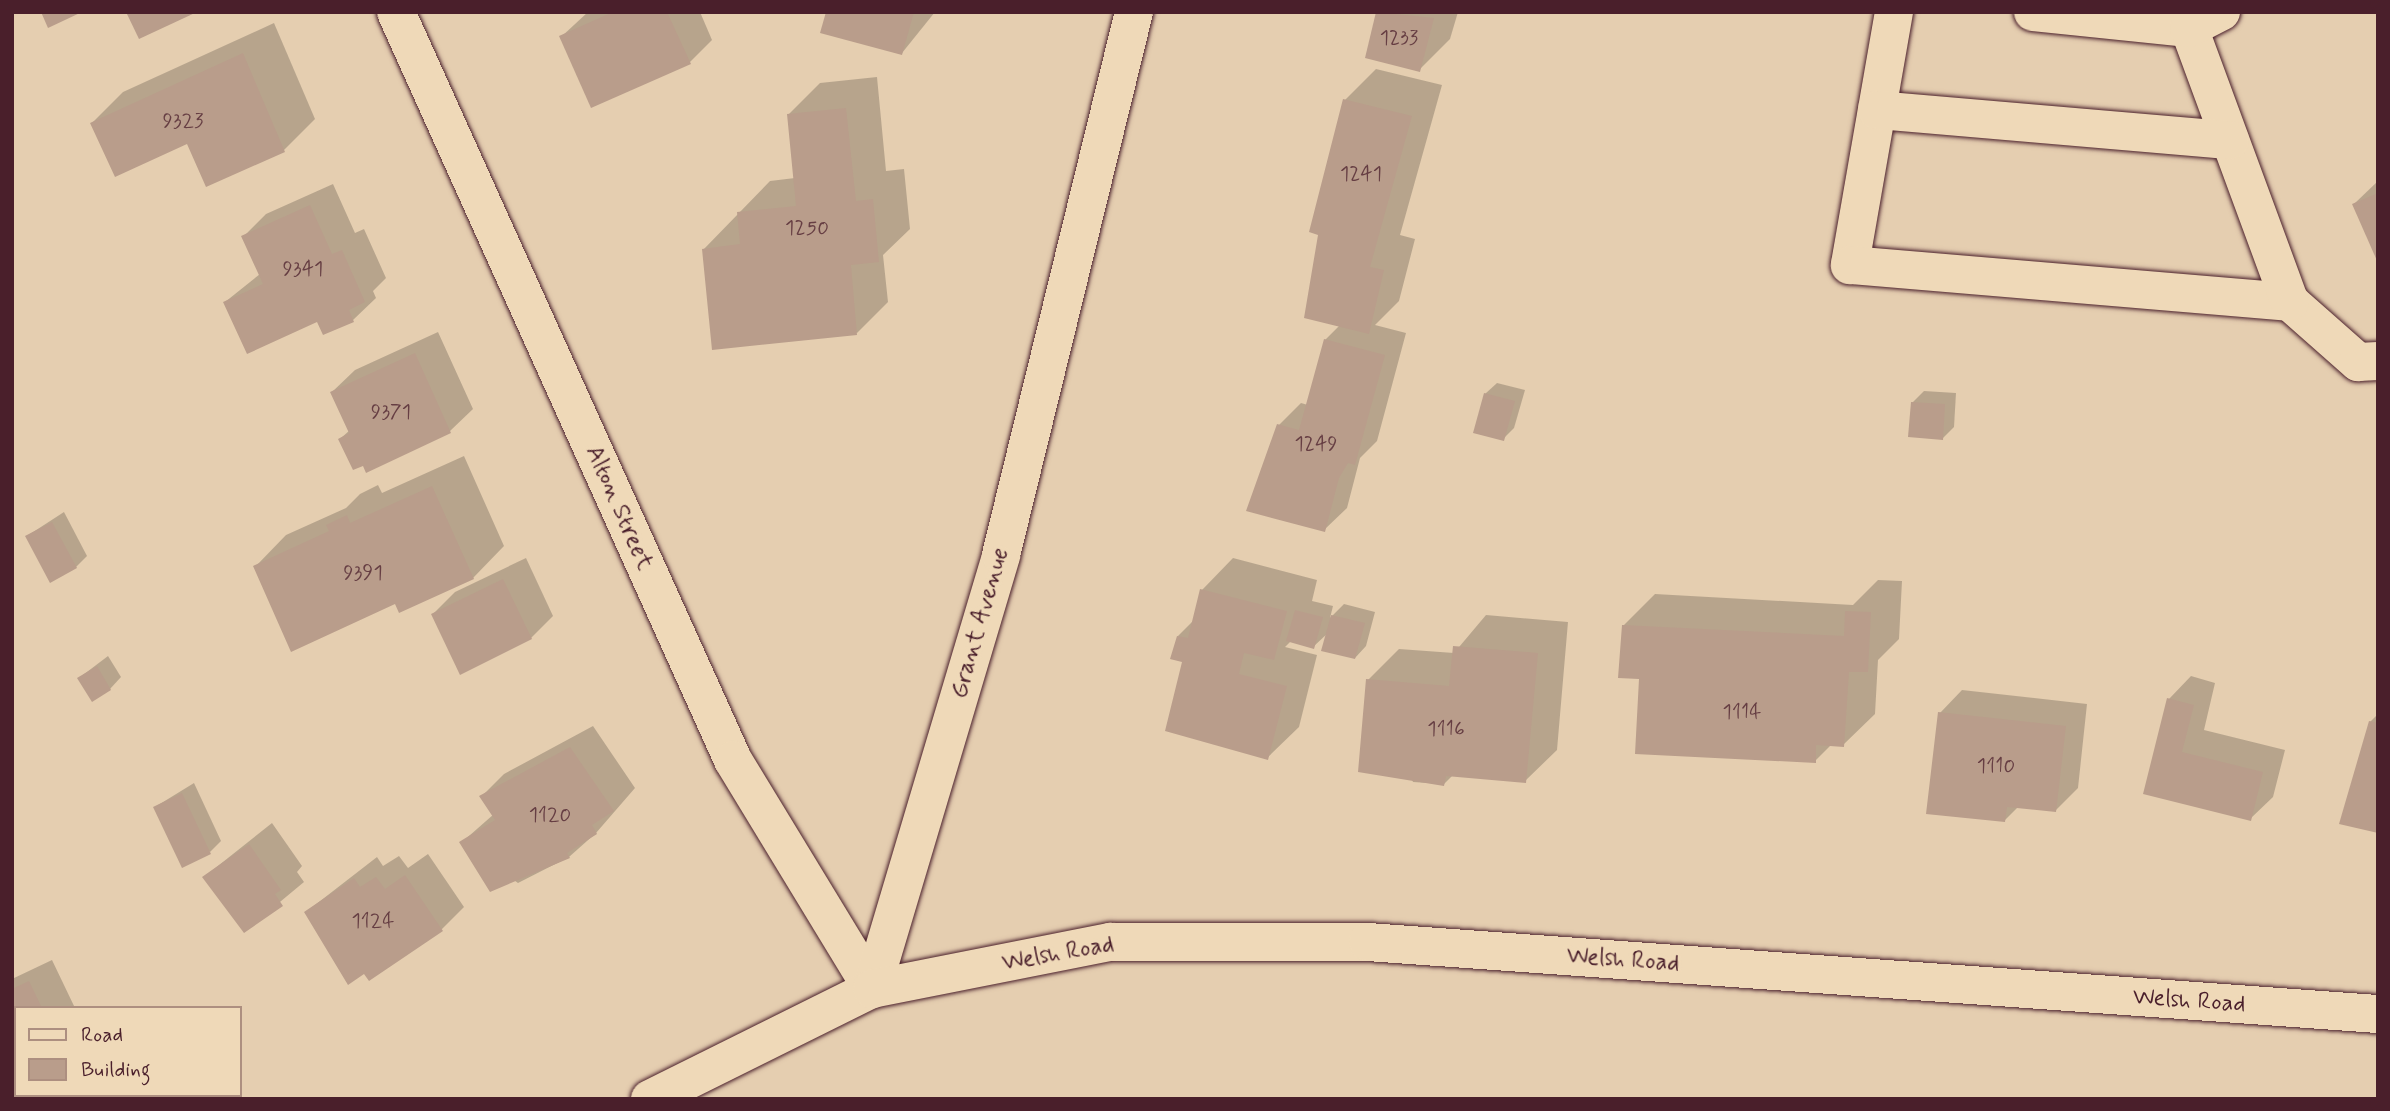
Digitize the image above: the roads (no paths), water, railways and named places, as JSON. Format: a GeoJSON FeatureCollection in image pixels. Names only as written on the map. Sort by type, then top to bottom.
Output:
{"type":"FeatureCollection","features":[{"type":"Feature","properties":{"kind":"street","name":"Alton Street"},"geometry":{"type":"LineString","coordinates":[[396,12],[733,760],[872,989]]}},
{"type":"Feature","properties":{"kind":"street","name":"Grant Avenue"},"geometry":{"type":"LineString","coordinates":[[872,989],[1001,555],[1134,12]]}},
{"type":"Feature","properties":{"kind":"street"},"geometry":{"type":"LineString","coordinates":[[1894,12],[1850,265],[2290,302]]}},
{"type":"Feature","properties":{"kind":"street"},"geometry":{"type":"LineString","coordinates":[[2043,13],[2205,20],[2230,140],[2290,302],[2358,362],[2378,361]]}},
{"type":"Feature","properties":{"kind":"street"},"geometry":{"type":"LineString","coordinates":[[1877,110],[2230,140]]}},
{"type":"Feature","properties":{"kind":"street","name":"Welsh Road"},"geometry":{"type":"LineString","coordinates":[[872,989],[1110,942],[1368,942],[2378,1014]]}},
{"type":"Feature","properties":{"kind":"street"},"geometry":{"type":"LineString","coordinates":[[650,1099],[872,989]]}}]}
